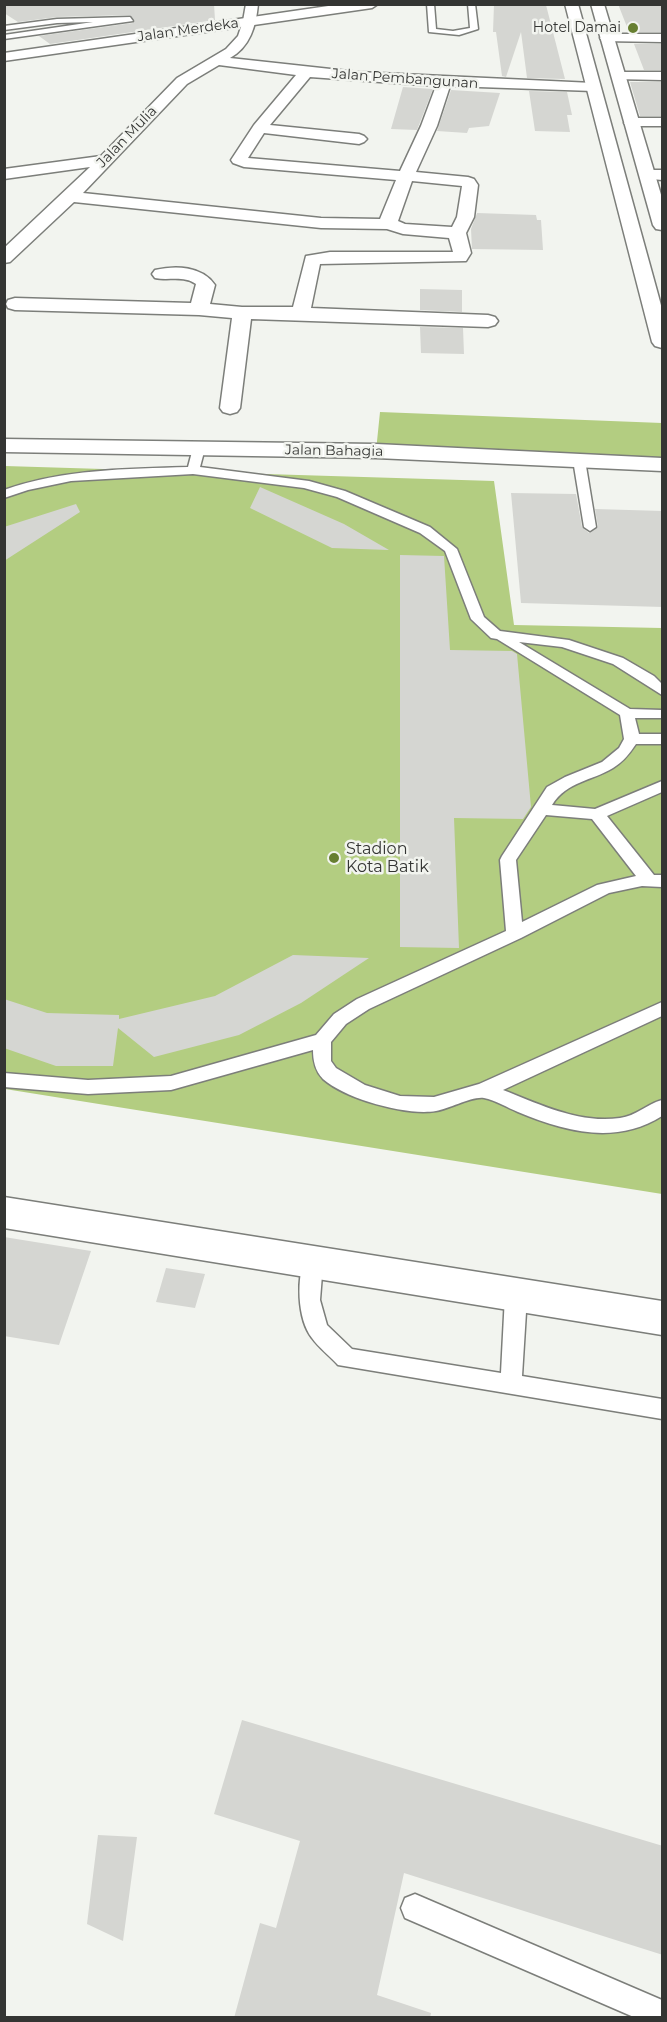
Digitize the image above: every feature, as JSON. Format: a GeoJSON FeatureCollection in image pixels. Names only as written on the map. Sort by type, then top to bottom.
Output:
{"type":"FeatureCollection","features":[{"type":"Feature","properties":{"kind":"main road"},"geometry":{"type":"LineString","coordinates":[[250,21],[252,4]]}},
{"type":"Feature","properties":{"kind":"main road","name":"Jalan Merdeka"},"geometry":{"type":"LineString","coordinates":[[4,57],[372,4]]}},
{"type":"Feature","properties":{"kind":"main road"},"geometry":{"type":"LineString","coordinates":[[571,4],[663,342]]}},
{"type":"Feature","properties":{"kind":"main road"},"geometry":{"type":"LineString","coordinates":[[597,4],[632,123],[656,175],[663,225]]}},
{"type":"Feature","properties":{"kind":"main road","name":"Jalan Mulia"},"geometry":{"type":"LineString","coordinates":[[8,252],[69,196],[182,81],[231,52],[244,37],[250,21]]}},
{"type":"Feature","properties":{"kind":"main road"},"geometry":{"type":"LineString","coordinates":[[607,38],[663,38]]}},
{"type":"Feature","properties":{"kind":"main road","name":"Jalan Pembangunan"},"geometry":{"type":"LineString","coordinates":[[218,61],[306,72],[444,83],[593,87]]}},
{"type":"Feature","properties":{"kind":"main road"},"geometry":{"type":"LineString","coordinates":[[299,313],[303,306],[312,260],[330,257],[460,257],[462,253],[457,233],[464,221],[470,185],[468,182],[302,168],[239,160],[259,129],[306,72]]}},
{"type":"Feature","properties":{"kind":"main road"},"geometry":{"type":"LineString","coordinates":[[619,76],[663,76]]}},
{"type":"Feature","properties":{"kind":"main road"},"geometry":{"type":"LineString","coordinates":[[389,224],[389,217],[429,126],[444,83]]}},
{"type":"Feature","properties":{"kind":"main road"},"geometry":{"type":"LineString","coordinates":[[632,123],[663,122]]}},
{"type":"Feature","properties":{"kind":"main road"},"geometry":{"type":"LineString","coordinates":[[259,129],[359,139]]}},
{"type":"Feature","properties":{"kind":"main road"},"geometry":{"type":"LineString","coordinates":[[4,174],[106,159]]}},
{"type":"Feature","properties":{"kind":"main road"},"geometry":{"type":"LineString","coordinates":[[286,182],[302,168]]}},
{"type":"Feature","properties":{"kind":"main road"},"geometry":{"type":"LineString","coordinates":[[69,196],[321,223],[389,224],[403,229],[457,233]]}},
{"type":"Feature","properties":{"kind":"main road"},"geometry":{"type":"LineString","coordinates":[[161,274],[194,274],[202,278],[206,285],[199,309]]}},
{"type":"Feature","properties":{"kind":"main road"},"geometry":{"type":"LineString","coordinates":[[15,304],[488,321]]}},
{"type":"Feature","properties":{"kind":"main road"},"geometry":{"type":"LineString","coordinates":[[230,408],[242,313]]}},
{"type":"Feature","properties":{"kind":"main road","name":"Jalan Bahagia"},"geometry":{"type":"LineString","coordinates":[[4,445],[376,451],[663,465]]}},
{"type":"Feature","properties":{"kind":"main road"},"geometry":{"type":"LineString","coordinates":[[4,1212],[663,1318]]}},
{"type":"Feature","properties":{"kind":"lane"},"geometry":{"type":"LineString","coordinates":[[430,4],[432,30],[468,32],[474,29],[471,4]]}},
{"type":"Feature","properties":{"kind":"lane"},"geometry":{"type":"LineString","coordinates":[[4,28],[57,21],[130,19],[4,37]]}},
{"type":"Feature","properties":{"kind":"lane"},"geometry":{"type":"LineString","coordinates":[[193,470],[199,448]]}},
{"type":"Feature","properties":{"kind":"lane"},"geometry":{"type":"LineString","coordinates":[[579,460],[590,528]]}},
{"type":"Feature","properties":{"kind":"lane"},"geometry":{"type":"LineString","coordinates":[[4,494],[48,482],[101,475],[193,470],[304,484],[341,494],[425,530],[451,549],[478,619],[496,634],[627,713],[663,714]]}},
{"type":"Feature","properties":{"kind":"lane"},"geometry":{"type":"LineString","coordinates":[[496,634],[564,643],[618,661],[649,679],[663,691]]}},
{"type":"Feature","properties":{"kind":"lane"},"geometry":{"type":"LineString","coordinates":[[515,934],[508,860],[553,791],[570,780],[607,765],[624,752],[632,739],[627,713]]}},
{"type":"Feature","properties":{"kind":"lane"},"geometry":{"type":"LineString","coordinates":[[632,739],[663,739]]}},
{"type":"Feature","properties":{"kind":"lane"},"geometry":{"type":"LineString","coordinates":[[542,809],[597,814],[663,786]]}},
{"type":"Feature","properties":{"kind":"lane"},"geometry":{"type":"LineString","coordinates":[[597,814],[655,880]]}},
{"type":"Feature","properties":{"kind":"lane"},"geometry":{"type":"LineString","coordinates":[[4,1080],[88,1087],[171,1083],[322,1040],[340,1019],[363,1004],[515,934],[599,889],[622,882],[655,880]]}},
{"type":"Feature","properties":{"kind":"lane"},"geometry":{"type":"LineString","coordinates":[[322,1040],[322,1062],[329,1073],[359,1090],[400,1103],[434,1104],[484,1090],[663,1009]]}},
{"type":"Feature","properties":{"kind":"lane"},"geometry":{"type":"LineString","coordinates":[[484,1090],[576,1125],[620,1127],[663,1107]]}},
{"type":"Feature","properties":{"kind":"lane"},"geometry":{"type":"LineString","coordinates":[[313,1262],[309,1300],[318,1330],[346,1358],[663,1409]]}},
{"type":"Feature","properties":{"kind":"lane"},"geometry":{"type":"LineString","coordinates":[[511,1385],[516,1296]]}},
{"type":"Feature","properties":{"kind":"lane"},"geometry":{"type":"LineString","coordinates":[[415,1908],[663,2014]]}},
{"type":"Feature","properties":{"kind":"green space"},"geometry":{"type":"Polygon","coordinates":[[[380,412],[662,423],[662,466],[376,451],[380,412]]]}},
{"type":"Feature","properties":{"kind":"green space","name":"Stadion Kota Batik"},"geometry":{"type":"Polygon","coordinates":[[[5,466],[494,481],[514,625],[662,628],[662,1194],[5,1089],[5,466]]]}},
{"type":"Feature","properties":{"kind":"building"},"geometry":{"type":"Polygon","coordinates":[[[4,4],[214,4],[215,20],[50,44],[39,36],[135,21],[130,15],[57,17],[18,22],[4,13],[4,4]]]}},
{"type":"Feature","properties":{"kind":"building"},"geometry":{"type":"Polygon","coordinates":[[[494,4],[546,5],[565,79],[527,78],[521,32],[506,77],[502,76],[496,32],[493,32],[494,4]]]}},
{"type":"Feature","properties":{"kind":"building"},"geometry":{"type":"Polygon","coordinates":[[[618,4],[663,4],[663,32],[629,32],[618,4]]]}},
{"type":"Feature","properties":{"kind":"building"},"geometry":{"type":"Polygon","coordinates":[[[634,44],[663,44],[663,70],[644,70],[634,44]]]}},
{"type":"Feature","properties":{"kind":"building"},"geometry":{"type":"Polygon","coordinates":[[[630,82],[663,82],[663,116],[640,116],[630,82]]]}},
{"type":"Feature","properties":{"kind":"building"},"geometry":{"type":"Polygon","coordinates":[[[403,87],[433,89],[417,130],[391,129],[403,87]]]}},
{"type":"Feature","properties":{"kind":"building"},"geometry":{"type":"Polygon","coordinates":[[[451,90],[500,93],[489,126],[469,128],[467,133],[437,131],[451,90]]]}},
{"type":"Feature","properties":{"kind":"building"},"geometry":{"type":"Polygon","coordinates":[[[529,91],[567,92],[572,115],[567,115],[570,132],[535,131],[529,91]]]}},
{"type":"Feature","properties":{"kind":"building"},"geometry":{"type":"Polygon","coordinates":[[[477,213],[536,215],[537,220],[541,220],[543,250],[472,249],[471,229],[477,213]]]}},
{"type":"Feature","properties":{"kind":"building"},"geometry":{"type":"Polygon","coordinates":[[[420,289],[462,290],[462,312],[420,310],[420,289]]]}},
{"type":"Feature","properties":{"kind":"building"},"geometry":{"type":"Polygon","coordinates":[[[420,327],[463,328],[464,354],[421,353],[420,327]]]}},
{"type":"Feature","properties":{"kind":"building"},"geometry":{"type":"Polygon","coordinates":[[[260,487],[344,524],[389,550],[332,548],[250,508],[260,487]]]}},
{"type":"Feature","properties":{"kind":"building"},"geometry":{"type":"Polygon","coordinates":[[[511,493],[576,494],[582,527],[589,533],[598,527],[595,509],[663,511],[663,607],[521,603],[511,493]]]}},
{"type":"Feature","properties":{"kind":"building"},"geometry":{"type":"Polygon","coordinates":[[[76,504],[80,512],[4,561],[4,527],[76,504]]]}},
{"type":"Feature","properties":{"kind":"building"},"geometry":{"type":"Polygon","coordinates":[[[400,555],[444,556],[450,650],[512,651],[517,654],[531,807],[523,819],[454,818],[459,948],[400,947],[400,555]]]}},
{"type":"Feature","properties":{"kind":"building"},"geometry":{"type":"Polygon","coordinates":[[[293,955],[369,958],[301,1003],[239,1035],[154,1057],[118,1028],[113,1066],[56,1066],[4,1048],[4,999],[47,1013],[119,1015],[119,1019],[215,996],[293,955]]]}},
{"type":"Feature","properties":{"kind":"building"},"geometry":{"type":"Polygon","coordinates":[[[4,1237],[91,1251],[59,1345],[4,1336],[4,1237]]]}},
{"type":"Feature","properties":{"kind":"building"},"geometry":{"type":"Polygon","coordinates":[[[166,1268],[205,1274],[195,1308],[156,1302],[166,1268]]]}},
{"type":"Feature","properties":{"kind":"building"},"geometry":{"type":"Polygon","coordinates":[[[242,1720],[663,1846],[663,1955],[404,1873],[377,1995],[431,2013],[430,2018],[234,2018],[260,1923],[276,1928],[300,1841],[214,1814],[242,1720]]]}},
{"type":"Feature","properties":{"kind":"building"},"geometry":{"type":"Polygon","coordinates":[[[98,1835],[137,1837],[123,1941],[87,1924],[98,1835]]]}},
{"type":"Feature","properties":{"kind":"place","name":"Hotel Damai"},"geometry":{"type":"Point","coordinates":[633,28]}},
{"type":"Feature","properties":{"kind":"place","name":"Stadion Kota Batik"},"geometry":{"type":"Point","coordinates":[334,858]}}]}
